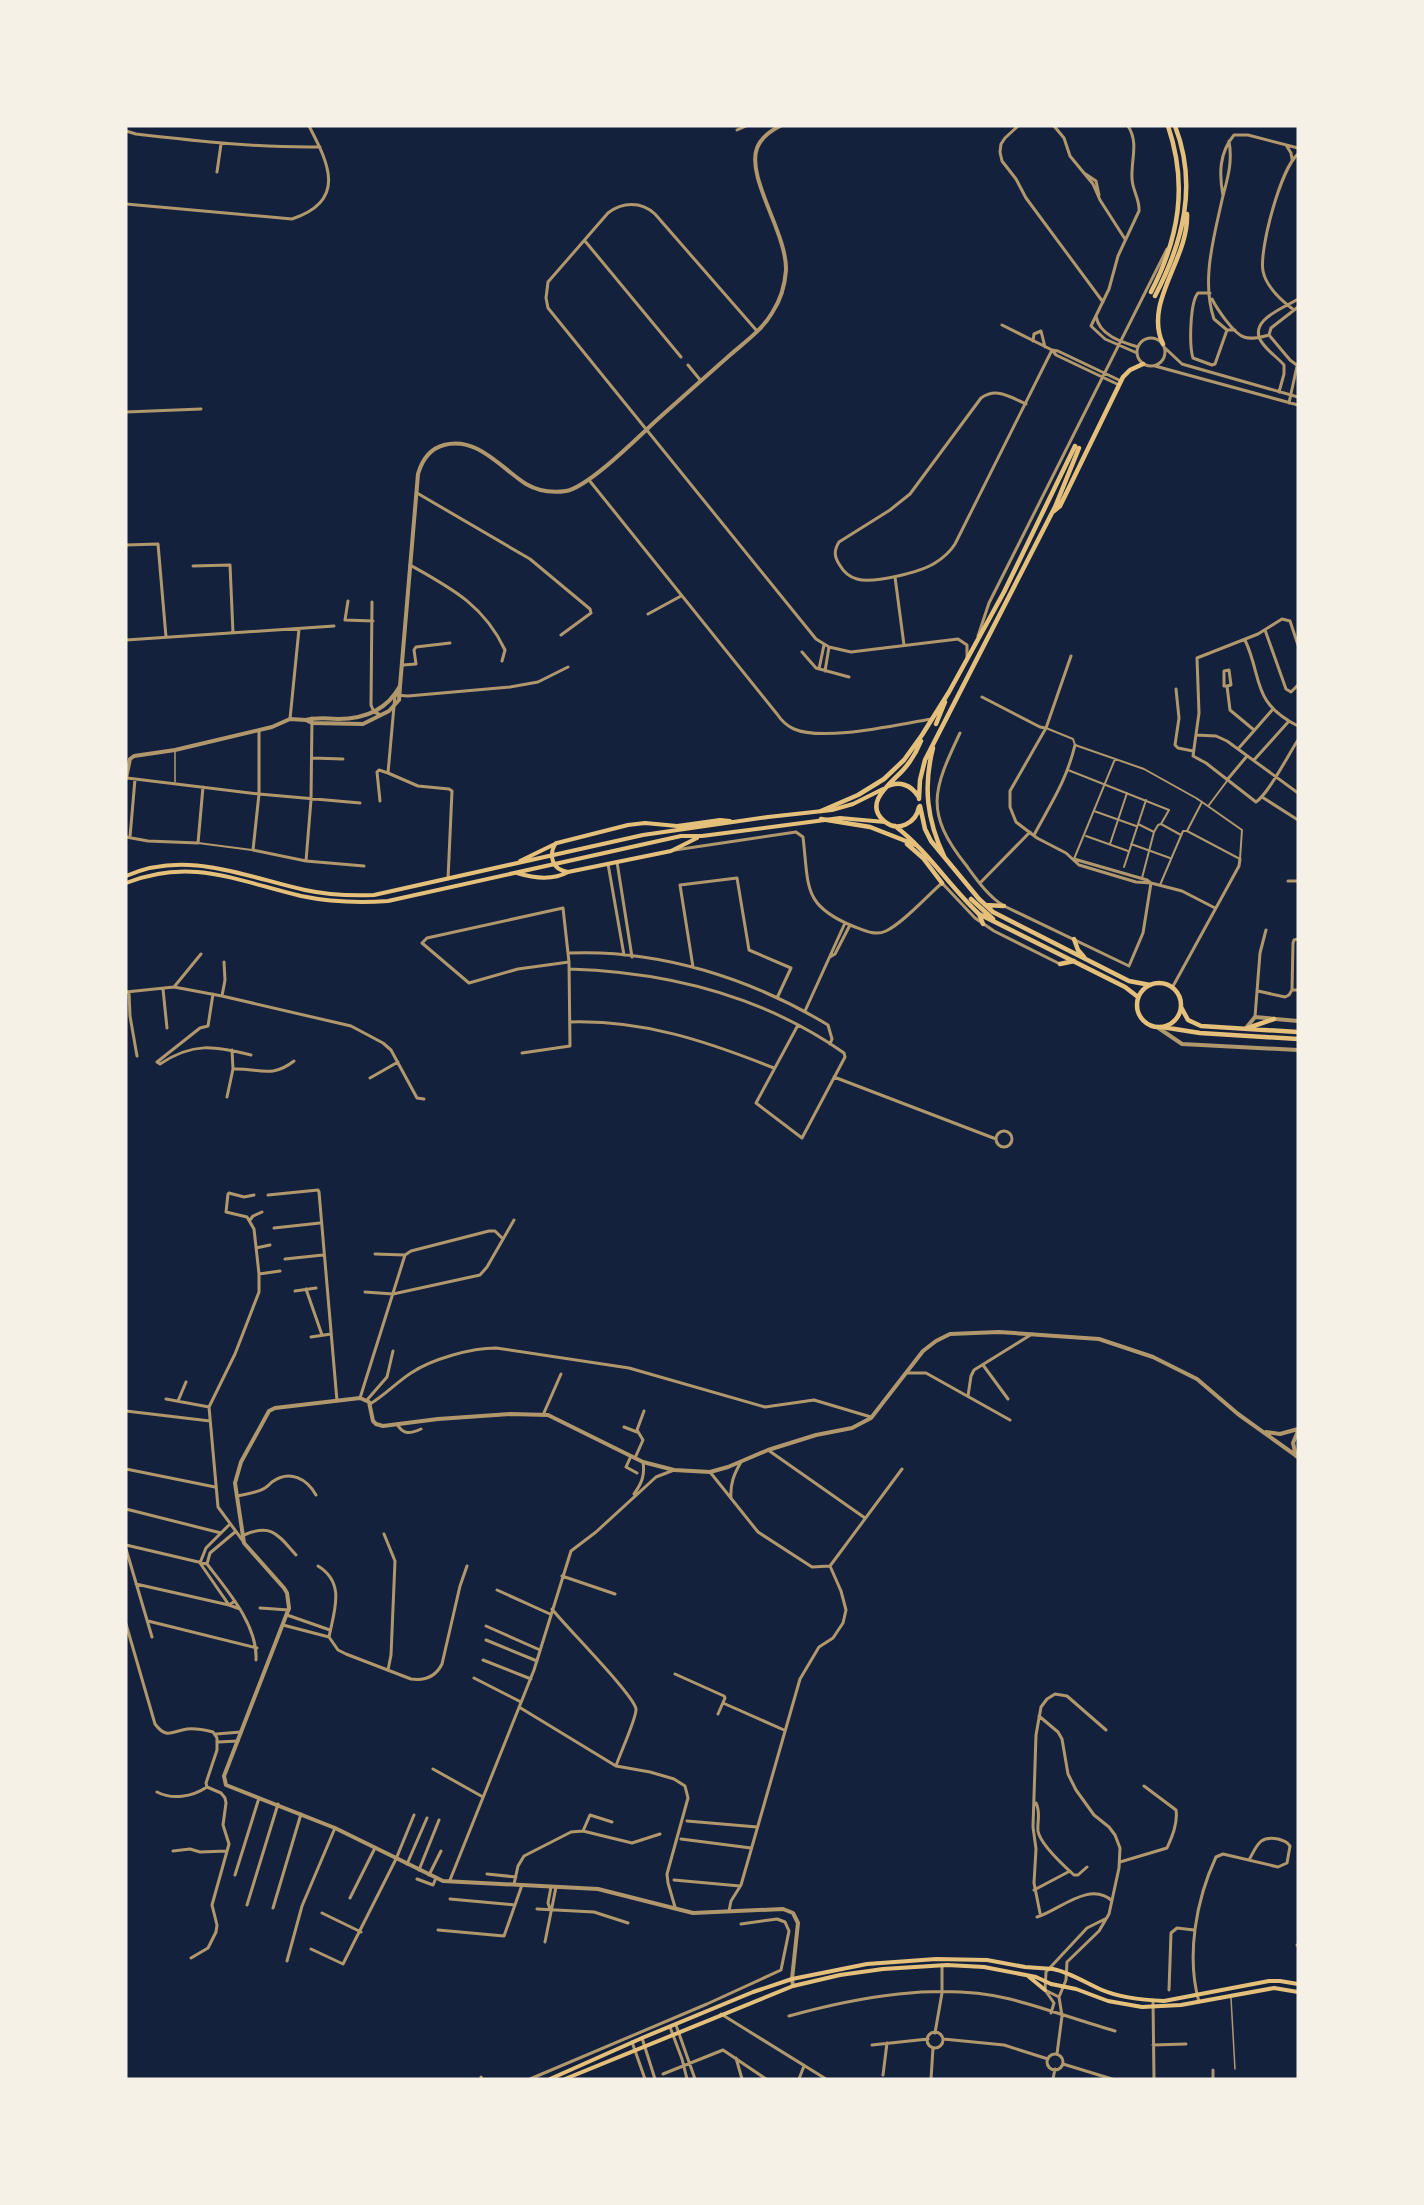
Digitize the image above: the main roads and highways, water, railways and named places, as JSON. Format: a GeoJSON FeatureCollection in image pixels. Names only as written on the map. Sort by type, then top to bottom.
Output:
{"type":"FeatureCollection","features":[{"type":"Feature","properties":{"kind":"main road"},"geometry":{"type":"LineString","coordinates":[[1168,126],[1174,144],[1179,177],[1179,208],[1173,237],[1153,294],[1179,241],[1186,208],[1188,187],[1186,165],[1175,126]]}},
{"type":"Feature","properties":{"kind":"main road"},"geometry":{"type":"LineString","coordinates":[[1164,346],[1157,321],[1158,310],[1181,248],[1187,218],[1186,208]]}},
{"type":"Feature","properties":{"kind":"main road"},"geometry":{"type":"LineString","coordinates":[[1052,512],[1060,506],[1119,382],[1130,369],[1143,363]]}},
{"type":"Feature","properties":{"kind":"main road"},"geometry":{"type":"LineString","coordinates":[[936,724],[950,692],[1077,447],[1052,512],[925,760],[919,799],[925,829],[931,841],[986,905],[1003,918],[1128,981],[1150,985],[1161,984],[1172,988],[1176,992],[1184,1014],[1194,1023],[1201,1026],[1298,1032]]}},
{"type":"Feature","properties":{"kind":"main road"},"geometry":{"type":"LineString","coordinates":[[821,811],[858,795],[885,779],[904,760],[950,692]]}},
{"type":"Feature","properties":{"kind":"main road"},"geometry":{"type":"LineString","coordinates":[[885,822],[877,805],[886,788],[910,762],[922,735]]}},
{"type":"Feature","properties":{"kind":"main road"},"geometry":{"type":"LineString","coordinates":[[933,745],[928,770],[927,800],[935,835],[946,859]]}},
{"type":"Feature","properties":{"kind":"main road"},"geometry":{"type":"LineString","coordinates":[[126,876],[154,867],[181,864],[232,870],[305,890],[352,896],[389,893],[643,835],[832,810],[853,804],[898,783],[909,786],[919,799]]}},
{"type":"Feature","properties":{"kind":"main road"},"geometry":{"type":"LineString","coordinates":[[895,826],[912,822],[920,806]]}},
{"type":"Feature","properties":{"kind":"main road"},"geometry":{"type":"LineString","coordinates":[[126,883],[159,872],[200,872],[236,877],[317,899],[362,903],[405,899],[681,837],[845,817],[885,822],[895,826],[918,845],[961,897],[979,914],[1125,987],[1138,998]]}},
{"type":"Feature","properties":{"kind":"main road"},"geometry":{"type":"LineString","coordinates":[[821,819],[870,827],[918,845]]}},
{"type":"Feature","properties":{"kind":"main road"},"geometry":{"type":"LineString","coordinates":[[514,864],[557,843],[640,823],[677,826],[720,820],[739,822]]}},
{"type":"Feature","properties":{"kind":"main road"},"geometry":{"type":"LineString","coordinates":[[516,873],[539,878],[558,876],[670,851],[702,836]]}},
{"type":"Feature","properties":{"kind":"main road"},"geometry":{"type":"LineString","coordinates":[[897,838],[923,858],[942,883]]}},
{"type":"Feature","properties":{"kind":"main road"},"geometry":{"type":"LineString","coordinates":[[557,843],[552,851],[554,864],[559,870],[568,872]]}},
{"type":"Feature","properties":{"kind":"main road"},"geometry":{"type":"LineString","coordinates":[[971,899],[1000,924]]}},
{"type":"Feature","properties":{"kind":"main road"},"geometry":{"type":"LineString","coordinates":[[986,905],[1004,906]]}},
{"type":"Feature","properties":{"kind":"main road"},"geometry":{"type":"LineString","coordinates":[[979,914],[983,924]]}},
{"type":"Feature","properties":{"kind":"main road"},"geometry":{"type":"LineString","coordinates":[[1074,939],[1078,950],[1088,961]]}},
{"type":"Feature","properties":{"kind":"main road"},"geometry":{"type":"LineString","coordinates":[[1060,964],[1074,961]]}},
{"type":"Feature","properties":{"kind":"main road"},"geometry":{"type":"LineString","coordinates":[[1150,985],[1141,992],[1137,1007],[1140,1017],[1148,1024],[1200,1033],[1298,1039]]}},
{"type":"Feature","properties":{"kind":"main road"},"geometry":{"type":"LineString","coordinates":[[1160,1027],[1174,1021],[1179,1013],[1180,1004]]}},
{"type":"Feature","properties":{"kind":"main road"},"geometry":{"type":"LineString","coordinates":[[1245,1029],[1274,1019]]}},
{"type":"Feature","properties":{"kind":"main road"},"geometry":{"type":"LineString","coordinates":[[550,2079],[753,1992],[792,1979],[867,1964],[936,1959],[987,1960],[1066,1973],[1111,1993],[1153,2000],[1197,1995],[1269,1981],[1298,1984]]}},
{"type":"Feature","properties":{"kind":"main road"},"geometry":{"type":"LineString","coordinates":[[565,2079],[793,1986],[840,1975],[882,1969],[942,1965],[984,1968],[1028,1975],[1132,2006],[1153,2007],[1199,2002],[1274,1988],[1298,1992]]}},
{"type":"Feature","properties":{"kind":"main road"},"geometry":{"type":"LineString","coordinates":[[1028,1975],[1045,1990]]}}]}
